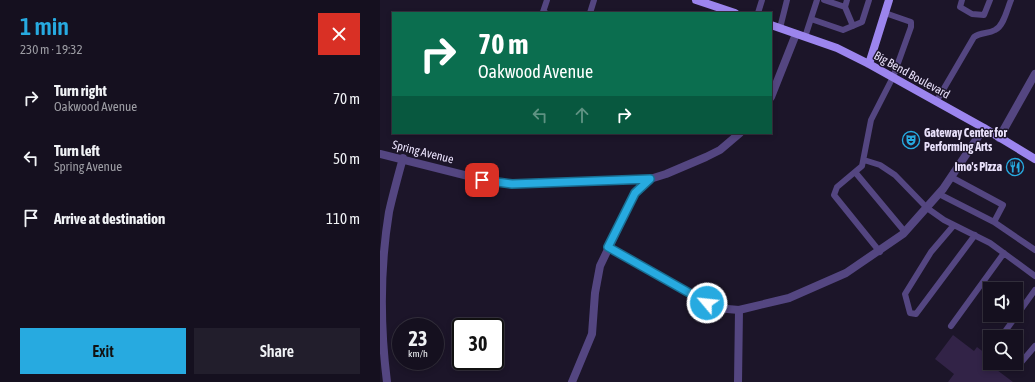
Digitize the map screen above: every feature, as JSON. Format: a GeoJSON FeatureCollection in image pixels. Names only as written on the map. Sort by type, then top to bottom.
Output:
{"type":"FeatureCollection","features":[{"type":"Feature","properties":{"kind":"main road"},"geometry":{"type":"LineString","coordinates":[[696,0],[732,12]]}},
{"type":"Feature","properties":{"kind":"main road"},"geometry":{"type":"LineString","coordinates":[[868,64],[889,0]]}},
{"type":"Feature","properties":{"kind":"main road","name":"Big Bend Boulevard"},"geometry":{"type":"LineString","coordinates":[[772,25],[838,48],[984,128],[1035,159]]}},
{"type":"Feature","properties":{"kind":"street"},"geometry":{"type":"LineString","coordinates":[[772,94],[796,34]]}},
{"type":"Feature","properties":{"kind":"street"},"geometry":{"type":"LineString","coordinates":[[999,138],[1034,76]]}},
{"type":"Feature","properties":{"kind":"street"},"geometry":{"type":"LineString","coordinates":[[608,247],[716,308],[739,310],[762,306],[809,291],[846,273],[880,252],[905,232],[939,194],[984,128]]}},
{"type":"Feature","properties":{"kind":"street"},"geometry":{"type":"LineString","coordinates":[[572,382],[592,334],[597,280],[600,266],[635,193],[650,179],[666,174],[720,150],[739,134]]}},
{"type":"Feature","properties":{"kind":"street","name":"Spring Avenue"},"geometry":{"type":"LineString","coordinates":[[380,154],[403,158],[496,182],[532,183],[650,179]]}},
{"type":"Feature","properties":{"kind":"street"},"geometry":{"type":"LineString","coordinates":[[387,382],[382,350],[381,282],[389,213],[403,158]]}},
{"type":"Feature","properties":{"kind":"street"},"geometry":{"type":"LineString","coordinates":[[738,382],[739,310]]}},
{"type":"Feature","properties":{"kind":"lane"},"geometry":{"type":"LineString","coordinates":[[543,12],[547,0]]}},
{"type":"Feature","properties":{"kind":"lane"},"geometry":{"type":"LineString","coordinates":[[590,12],[594,0]]}},
{"type":"Feature","properties":{"kind":"lane"},"geometry":{"type":"LineString","coordinates":[[758,12],[762,0]]}},
{"type":"Feature","properties":{"kind":"lane"},"geometry":{"type":"LineString","coordinates":[[780,28],[787,0]]}},
{"type":"Feature","properties":{"kind":"lane"},"geometry":{"type":"LineString","coordinates":[[806,37],[817,0]]}},
{"type":"Feature","properties":{"kind":"lane"},"geometry":{"type":"LineString","coordinates":[[824,0],[846,3],[853,26]]}},
{"type":"Feature","properties":{"kind":"lane"},"geometry":{"type":"LineString","coordinates":[[811,19],[843,30],[862,22],[869,0]]}},
{"type":"Feature","properties":{"kind":"lane"},"geometry":{"type":"LineString","coordinates":[[962,0],[960,7],[972,14],[984,15],[990,0]]}},
{"type":"Feature","properties":{"kind":"lane"},"geometry":{"type":"LineString","coordinates":[[936,102],[974,37],[980,32],[995,30],[1001,24],[1011,0]]}},
{"type":"Feature","properties":{"kind":"lane"},"geometry":{"type":"LineString","coordinates":[[880,252],[834,195],[837,188],[862,166],[871,120],[893,78],[911,27],[911,22],[885,13]]}},
{"type":"Feature","properties":{"kind":"lane"},"geometry":{"type":"LineString","coordinates":[[864,160],[880,165],[896,175],[927,208],[1004,253],[1035,276]]}},
{"type":"Feature","properties":{"kind":"lane"},"geometry":{"type":"LineString","coordinates":[[855,172],[905,232]]}},
{"type":"Feature","properties":{"kind":"lane"},"geometry":{"type":"LineString","coordinates":[[951,178],[1003,205],[994,222]]}},
{"type":"Feature","properties":{"kind":"lane"},"geometry":{"type":"LineString","coordinates":[[939,194],[994,222],[1035,250]]}},
{"type":"Feature","properties":{"kind":"lane"},"geometry":{"type":"LineString","coordinates":[[954,225],[932,252],[905,294],[910,314],[916,314],[975,235]]}},
{"type":"Feature","properties":{"kind":"lane"},"geometry":{"type":"LineString","coordinates":[[951,326],[1004,253]]}},
{"type":"Feature","properties":{"kind":"lane"},"geometry":{"type":"LineString","coordinates":[[1006,330],[1035,290]]}},
{"type":"Feature","properties":{"kind":"lane"},"geometry":{"type":"LineString","coordinates":[[1023,360],[1035,346]]}},
{"type":"Feature","properties":{"kind":"building"},"geometry":{"type":"Polygon","coordinates":[[[953,335],[974,351],[977,347],[983,352],[983,370],[997,370],[1013,382],[948,382],[954,374],[935,359],[953,335]]]}},
{"type":"Feature","properties":{"kind":"place","name":"Gateway Center for Performing Arts"},"geometry":{"type":"Point","coordinates":[911,140]}},
{"type":"Feature","properties":{"kind":"place","name":"Imo's Pizza"},"geometry":{"type":"Point","coordinates":[1015,167]}},
{"type":"Feature","properties":{"kind":"route"},"geometry":{"type":"LineString","coordinates":[[482,180],[512,184],[650,179],[635,193],[608,247],[707,303]]}}]}
